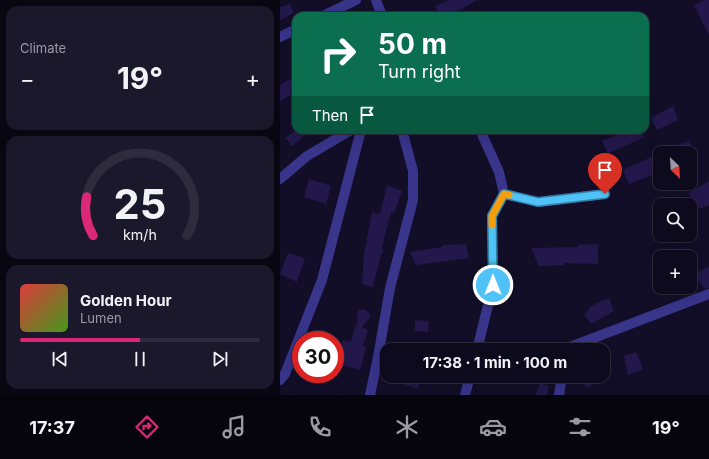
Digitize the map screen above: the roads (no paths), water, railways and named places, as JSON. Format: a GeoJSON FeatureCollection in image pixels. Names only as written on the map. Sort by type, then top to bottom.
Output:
{"type":"FeatureCollection","features":[{"type":"Feature","properties":{"kind":"street"},"geometry":{"type":"LineString","coordinates":[[331,12],[356,0]]}},
{"type":"Feature","properties":{"kind":"street"},"geometry":{"type":"LineString","coordinates":[[376,0],[380,12]]}},
{"type":"Feature","properties":{"kind":"street"},"geometry":{"type":"LineString","coordinates":[[280,38],[292,32]]}},
{"type":"Feature","properties":{"kind":"street"},"geometry":{"type":"LineString","coordinates":[[280,179],[306,156],[344,134]]}},
{"type":"Feature","properties":{"kind":"street"},"geometry":{"type":"LineString","coordinates":[[280,380],[285,374],[322,280],[360,134]]}},
{"type":"Feature","properties":{"kind":"street"},"geometry":{"type":"LineString","coordinates":[[370,395],[390,288],[413,200],[413,171],[403,134]]}},
{"type":"Feature","properties":{"kind":"street"},"geometry":{"type":"LineString","coordinates":[[479,343],[493,285],[492,216],[504,194],[499,172],[482,134]]}},
{"type":"Feature","properties":{"kind":"street"},"geometry":{"type":"LineString","coordinates":[[504,194],[538,202],[605,194]]}},
{"type":"Feature","properties":{"kind":"street"},"geometry":{"type":"LineString","coordinates":[[583,343],[709,294]]}},
{"type":"Feature","properties":{"kind":"street"},"geometry":{"type":"LineString","coordinates":[[465,395],[468,383]]}},
{"type":"Feature","properties":{"kind":"street"},"geometry":{"type":"LineString","coordinates":[[559,395],[561,383]]}}]}
